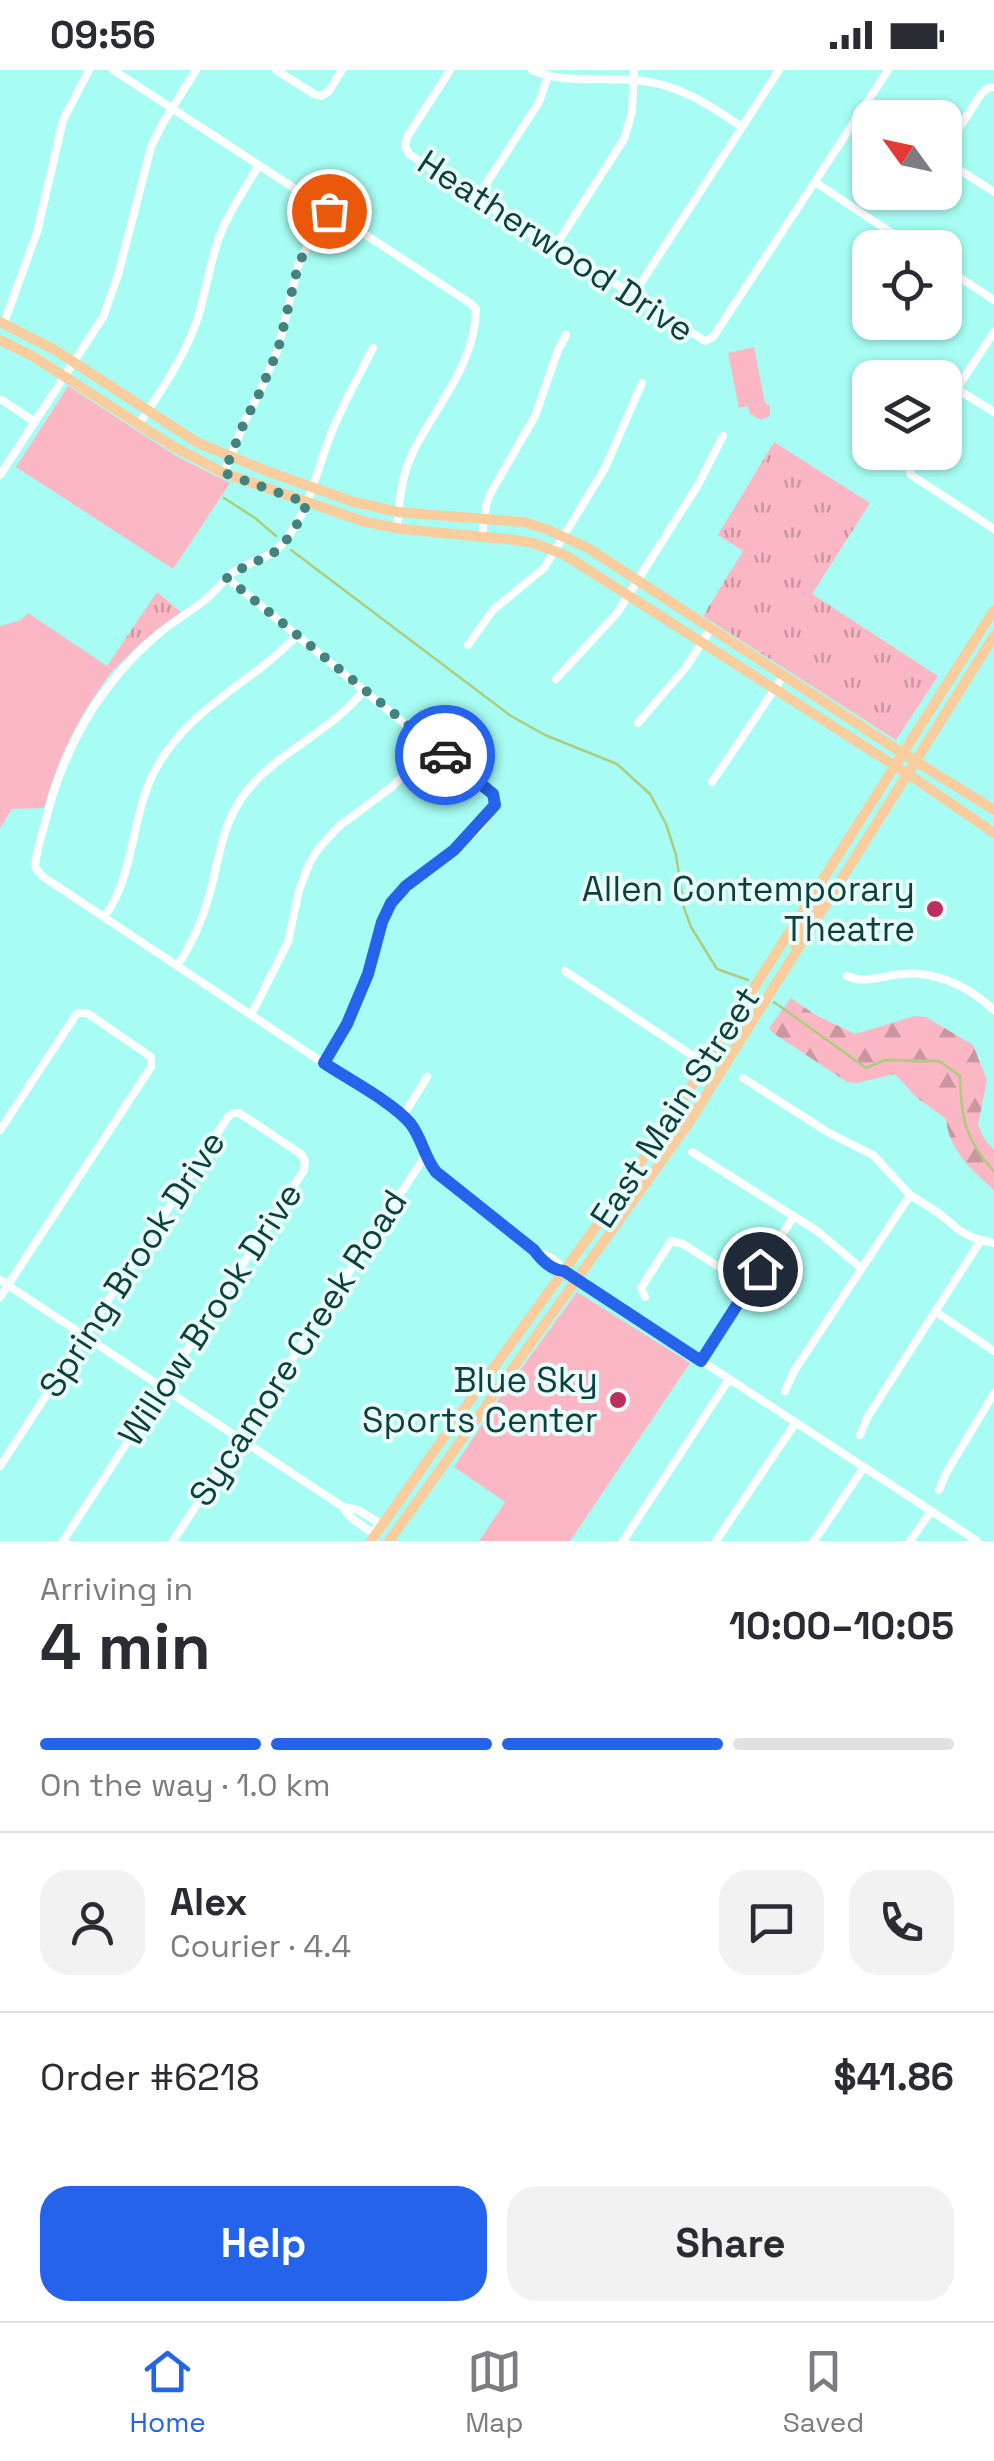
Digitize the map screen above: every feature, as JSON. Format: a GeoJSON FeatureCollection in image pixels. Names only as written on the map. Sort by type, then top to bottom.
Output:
{"type":"FeatureCollection","features":[{"type":"Feature","properties":{"kind":"main road"},"geometry":{"type":"LineString","coordinates":[[2,323],[74,363],[198,444],[312,488],[398,512],[523,522],[564,536],[994,810]]}},
{"type":"Feature","properties":{"kind":"main road"},"geometry":{"type":"LineString","coordinates":[[0,340],[224,473],[365,522],[533,543],[555,550],[629,594],[994,833]]}},
{"type":"Feature","properties":{"kind":"main road","name":"East Main Street"},"geometry":{"type":"LineString","coordinates":[[371,1541],[619,1194],[993,613]]}},
{"type":"Feature","properties":{"kind":"main road","name":"East Main Street"},"geometry":{"type":"LineString","coordinates":[[390,1539],[678,1140],[994,636]]}},
{"type":"Feature","properties":{"kind":"main road"},"geometry":{"type":"LineString","coordinates":[[835,890],[831,878],[853,842],[858,824]]}},
{"type":"Feature","properties":{"kind":"main road"},"geometry":{"type":"LineString","coordinates":[[794,956],[800,930],[824,893],[821,881]]}},
{"type":"Feature","properties":{"kind":"main road"},"geometry":{"type":"LineString","coordinates":[[482,1384],[494,1393]]}},
{"type":"Feature","properties":{"kind":"main road"},"geometry":{"type":"LineString","coordinates":[[379,1529],[390,1539]]}},
{"type":"Feature","properties":{"kind":"street"},"geometry":{"type":"LineString","coordinates":[[2,323],[37,232],[64,120],[89,70]]}},
{"type":"Feature","properties":{"kind":"street"},"geometry":{"type":"LineString","coordinates":[[113,70],[476,309],[465,360],[412,455],[402,483],[396,528]]}},
{"type":"Feature","properties":{"kind":"street"},"geometry":{"type":"LineString","coordinates":[[0,475],[108,306],[151,147],[196,70]]}},
{"type":"Feature","properties":{"kind":"street"},"geometry":{"type":"LineString","coordinates":[[276,70],[321,96],[329,91],[342,70]]}},
{"type":"Feature","properties":{"kind":"street","name":"Heatherwood Drive"},"geometry":{"type":"LineString","coordinates":[[450,70],[406,137],[405,146],[410,154],[700,340],[710,340],[815,182]]}},
{"type":"Feature","properties":{"kind":"street"},"geometry":{"type":"LineString","coordinates":[[532,70],[548,76],[634,75],[677,88],[742,127]]}},
{"type":"Feature","properties":{"kind":"street"},"geometry":{"type":"LineString","coordinates":[[633,296],[779,70]]}},
{"type":"Feature","properties":{"kind":"street"},"geometry":{"type":"LineString","coordinates":[[887,230],[815,182],[888,70]]}},
{"type":"Feature","properties":{"kind":"street"},"geometry":{"type":"LineString","coordinates":[[554,248],[624,139],[632,112],[634,75]]}},
{"type":"Feature","properties":{"kind":"street"},"geometry":{"type":"LineString","coordinates":[[477,198],[533,112],[548,76]]}},
{"type":"Feature","properties":{"kind":"street"},"geometry":{"type":"LineString","coordinates":[[993,87],[981,94],[946,153],[952,165],[994,192]]}},
{"type":"Feature","properties":{"kind":"street"},"geometry":{"type":"LineString","coordinates":[[139,424],[188,342],[226,220],[259,166]]}},
{"type":"Feature","properties":{"kind":"street"},"geometry":{"type":"LineString","coordinates":[[224,473],[278,350],[298,266],[329,211]]}},
{"type":"Feature","properties":{"kind":"street"},"geometry":{"type":"LineString","coordinates":[[962,279],[994,300]]}},
{"type":"Feature","properties":{"kind":"street"},"geometry":{"type":"LineString","coordinates":[[962,380],[994,332]]}},
{"type":"Feature","properties":{"kind":"street"},"geometry":{"type":"LineString","coordinates":[[482,536],[490,494],[535,416],[566,336]]}},
{"type":"Feature","properties":{"kind":"street"},"geometry":{"type":"LineString","coordinates":[[373,348],[332,432],[294,529],[268,556],[227,578],[204,601],[152,638],[93,706],[60,771],[35,867],[38,874],[403,1116],[416,1132],[425,1156],[446,1182],[534,1250],[542,1261],[564,1271],[977,1541]]}},
{"type":"Feature","properties":{"kind":"street"},"geometry":{"type":"LineString","coordinates":[[468,645],[493,610],[544,568],[617,445],[642,383]]}},
{"type":"Feature","properties":{"kind":"street"},"geometry":{"type":"LineString","coordinates":[[962,391],[994,412]]}},
{"type":"Feature","properties":{"kind":"street"},"geometry":{"type":"LineString","coordinates":[[2,400],[34,422]]}},
{"type":"Feature","properties":{"kind":"street"},"geometry":{"type":"LineString","coordinates":[[556,679],[612,621],[699,483],[723,436]]}},
{"type":"Feature","properties":{"kind":"street"},"geometry":{"type":"LineString","coordinates":[[909,470],[914,477],[994,529]]}},
{"type":"Feature","properties":{"kind":"street"},"geometry":{"type":"LineString","coordinates":[[227,578],[493,794],[496,802],[454,850],[406,886],[391,903],[368,974],[347,1024],[324,1063]]}},
{"type":"Feature","properties":{"kind":"street"},"geometry":{"type":"LineString","coordinates":[[638,723],[674,682],[712,627]]}},
{"type":"Feature","properties":{"kind":"street"},"geometry":{"type":"LineString","coordinates":[[104,917],[120,884],[142,799],[165,754],[204,708],[267,664],[298,635]]}},
{"type":"Feature","properties":{"kind":"street"},"geometry":{"type":"LineString","coordinates":[[712,782],[784,675]]}},
{"type":"Feature","properties":{"kind":"street"},"geometry":{"type":"LineString","coordinates":[[177,966],[196,934],[226,829],[238,803],[266,771],[330,724],[364,690]]}},
{"type":"Feature","properties":{"kind":"street"},"geometry":{"type":"LineString","coordinates":[[252,1015],[288,942],[303,875],[318,849],[338,827],[393,786],[432,746]]}},
{"type":"Feature","properties":{"kind":"street"},"geometry":{"type":"LineString","coordinates":[[565,970],[705,1064]]}},
{"type":"Feature","properties":{"kind":"street"},"geometry":{"type":"LineString","coordinates":[[846,976],[864,981],[911,972],[930,975],[962,987],[994,1010]]}},
{"type":"Feature","properties":{"kind":"street"},"geometry":{"type":"LineString","coordinates":[[0,1130],[74,1015],[80,1012],[87,1013],[152,1060],[152,1067],[4,1283],[0,1297]]}},
{"type":"Feature","properties":{"kind":"street"},"geometry":{"type":"LineString","coordinates":[[403,1116],[427,1077]]}},
{"type":"Feature","properties":{"kind":"street"},"geometry":{"type":"LineString","coordinates":[[743,1078],[828,1133],[873,1155],[910,1195],[960,1231],[994,1243]]}},
{"type":"Feature","properties":{"kind":"street","name":"Spring Brook Drive"},"geometry":{"type":"LineString","coordinates":[[0,1466],[233,1113]]}},
{"type":"Feature","properties":{"kind":"street","name":"Willow Brook Drive"},"geometry":{"type":"LineString","coordinates":[[63,1541],[305,1166],[301,1154],[239,1113],[233,1113]]}},
{"type":"Feature","properties":{"kind":"street"},"geometry":{"type":"LineString","coordinates":[[692,1152],[817,1231],[861,1268]]}},
{"type":"Feature","properties":{"kind":"street","name":"Sycamore Creek Road"},"geometry":{"type":"LineString","coordinates":[[172,1541],[425,1156]]}},
{"type":"Feature","properties":{"kind":"street"},"geometry":{"type":"LineString","coordinates":[[785,1391],[794,1371],[910,1195]]}},
{"type":"Feature","properties":{"kind":"street"},"geometry":{"type":"LineString","coordinates":[[701,1361],[794,1216]]}},
{"type":"Feature","properties":{"kind":"street"},"geometry":{"type":"LineString","coordinates":[[860,1435],[868,1416],[981,1240]]}},
{"type":"Feature","properties":{"kind":"street"},"geometry":{"type":"LineString","coordinates":[[645,1297],[641,1288],[672,1241],[749,1286]]}},
{"type":"Feature","properties":{"kind":"street"},"geometry":{"type":"LineString","coordinates":[[4,1283],[343,1506],[369,1532],[379,1529]]}},
{"type":"Feature","properties":{"kind":"street"},"geometry":{"type":"LineString","coordinates":[[936,1312],[994,1351]]}},
{"type":"Feature","properties":{"kind":"street"},"geometry":{"type":"LineString","coordinates":[[623,1541],[730,1379]]}},
{"type":"Feature","properties":{"kind":"street"},"geometry":{"type":"LineString","coordinates":[[939,1490],[994,1393]]}},
{"type":"Feature","properties":{"kind":"street"},"geometry":{"type":"LineString","coordinates":[[716,1541],[796,1422]]}},
{"type":"Feature","properties":{"kind":"street"},"geometry":{"type":"LineString","coordinates":[[814,1541],[864,1468]]}},
{"type":"Feature","properties":{"kind":"street"},"geometry":{"type":"LineString","coordinates":[[910,1541],[931,1510]]}},
{"type":"Feature","properties":{"kind":"green space"},"geometry":{"type":"Polygon","coordinates":[[[754,347],[765,403],[770,406],[770,416],[761,420],[750,414],[748,406],[739,408],[728,353],[754,347]]]}},
{"type":"Feature","properties":{"kind":"green space"},"geometry":{"type":"Polygon","coordinates":[[[68,386],[176,456],[230,483],[173,569],[16,467],[68,386]]]}},
{"type":"Feature","properties":{"kind":"green space"},"geometry":{"type":"Polygon","coordinates":[[[774,442],[870,503],[812,594],[938,676],[896,740],[703,616],[743,551],[718,535],[774,442]]]}},
{"type":"Feature","properties":{"kind":"green space"},"geometry":{"type":"Polygon","coordinates":[[[157,592],[181,612],[113,670],[107,666],[157,592]]]}},
{"type":"Feature","properties":{"kind":"green space"},"geometry":{"type":"Polygon","coordinates":[[[28,613],[113,670],[71,736],[44,808],[12,809],[0,828],[0,626],[21,620],[28,613]]]}},
{"type":"Feature","properties":{"kind":"green space"},"geometry":{"type":"Polygon","coordinates":[[[791,998],[855,1034],[915,1016],[926,1017],[973,1045],[987,1080],[978,1125],[994,1150],[994,1190],[957,1150],[946,1119],[916,1097],[895,1074],[847,1082],[773,1033],[769,1028],[791,998]]]}},
{"type":"Feature","properties":{"kind":"green space"},"geometry":{"type":"Polygon","coordinates":[[[577,1292],[690,1363],[570,1541],[479,1541],[505,1502],[454,1467],[577,1292]]]}},
{"type":"Feature","properties":{"kind":"waterway"},"geometry":{"type":"LineString","coordinates":[[224,498],[276,536]]}},
{"type":"Feature","properties":{"kind":"waterway"},"geometry":{"type":"LineString","coordinates":[[291,550],[511,716],[545,735],[617,764],[650,794],[676,855],[691,927],[717,969],[748,980]]}},
{"type":"Feature","properties":{"kind":"waterway"},"geometry":{"type":"LineString","coordinates":[[774,1002],[866,1068],[885,1060],[939,1061],[960,1076],[966,1128],[994,1171]]}},
{"type":"Feature","properties":{"kind":"way so far"},"geometry":{"type":"LineString","coordinates":[[329,211],[298,266],[278,350],[224,473],[307,503],[294,529],[277,549],[227,578],[445,755]]}},
{"type":"Feature","properties":{"kind":"place","name":"Allen Contemporary Theatre"},"geometry":{"type":"Point","coordinates":[935,909]}},
{"type":"Feature","properties":{"kind":"place","name":"Blue Sky Sports Center"},"geometry":{"type":"Point","coordinates":[618,1400]}},
{"type":"Feature","properties":{"kind":"route"},"geometry":{"type":"LineString","coordinates":[[445,755],[493,794],[494,808],[454,850],[406,886],[391,903],[368,974],[347,1024],[324,1063],[403,1116],[416,1132],[436,1172],[534,1250],[542,1261],[564,1271],[701,1361],[760,1269]]}}]}
